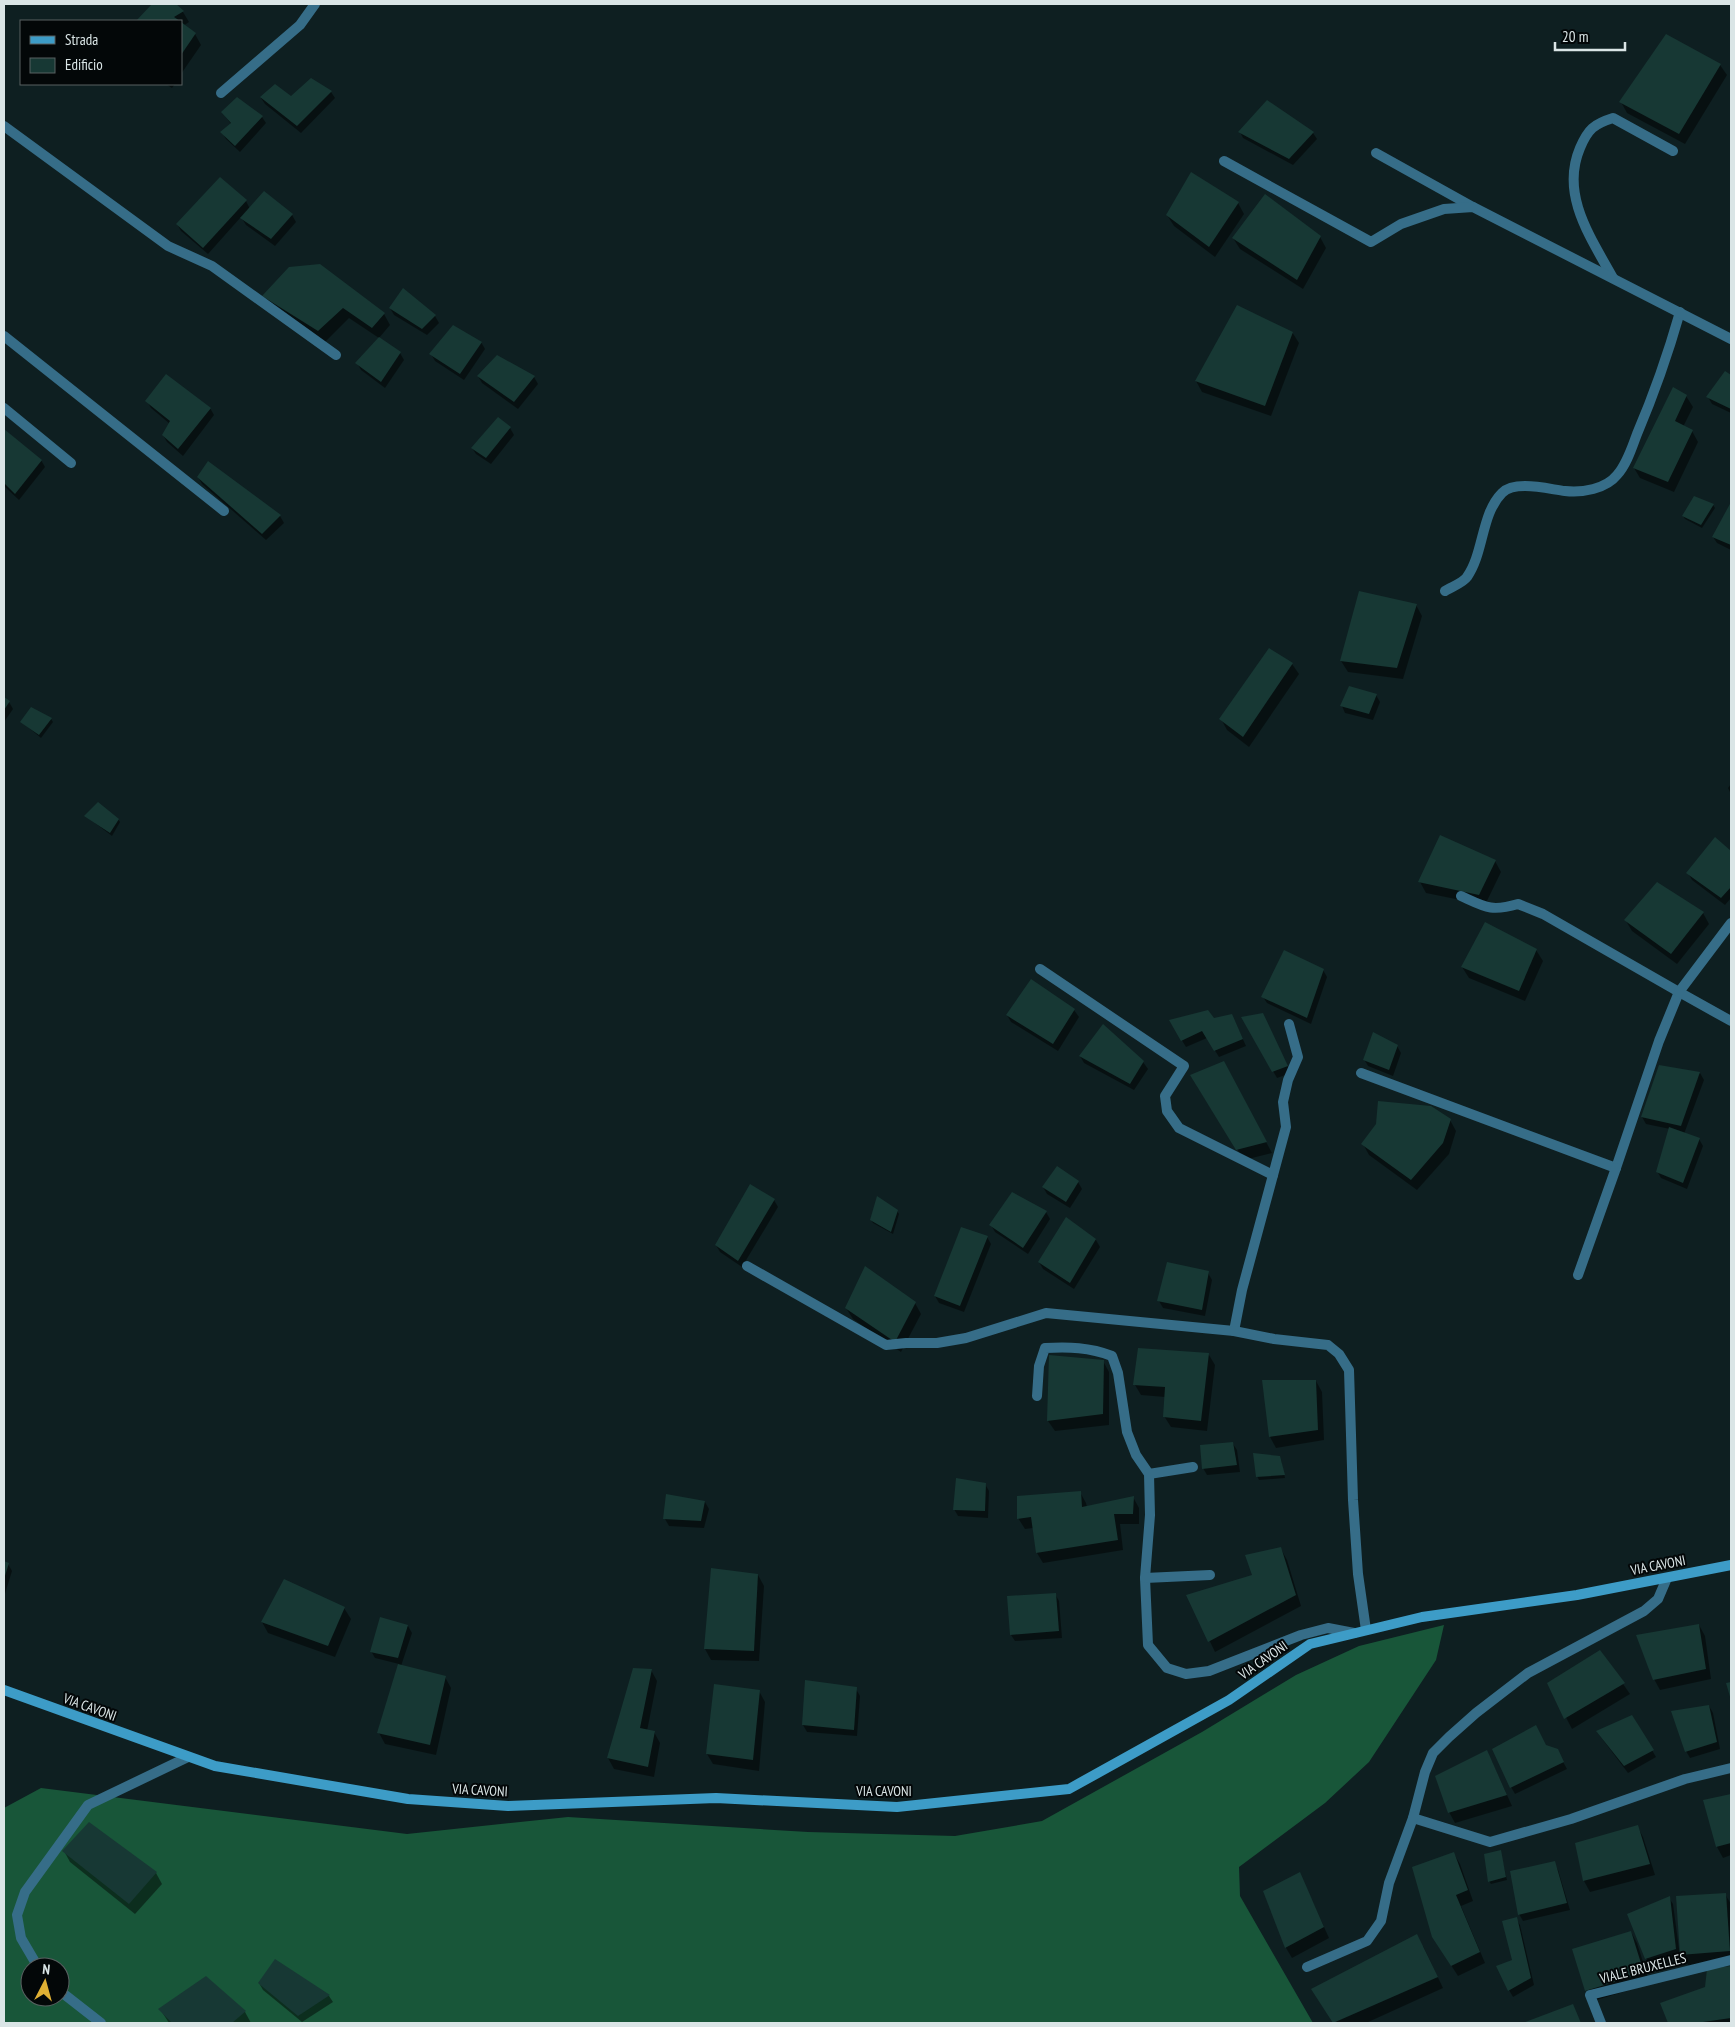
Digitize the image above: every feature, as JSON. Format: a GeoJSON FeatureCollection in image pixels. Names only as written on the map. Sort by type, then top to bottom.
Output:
{"type":"FeatureCollection","features":[{"type":"Feature","properties":{"kind":"street"},"geometry":{"type":"LineString","coordinates":[[221,93],[300,26],[315,4]]}},
{"type":"Feature","properties":{"kind":"street"},"geometry":{"type":"LineString","coordinates":[[1613,278],[1578,212],[1573,176],[1578,154],[1586,135],[1597,123],[1613,118],[1674,150]]}},
{"type":"Feature","properties":{"kind":"street"},"geometry":{"type":"LineString","coordinates":[[4,126],[168,246],[212,266],[336,355]]}},
{"type":"Feature","properties":{"kind":"street"},"geometry":{"type":"LineString","coordinates":[[1376,153],[1473,207],[1731,339]]}},
{"type":"Feature","properties":{"kind":"street"},"geometry":{"type":"LineString","coordinates":[[1224,161],[1371,242],[1401,224],[1444,209],[1473,207]]}},
{"type":"Feature","properties":{"kind":"street"},"geometry":{"type":"LineString","coordinates":[[1445,591],[1466,578],[1479,548],[1494,502],[1503,492],[1516,487],[1534,486],[1568,492],[1589,490],[1605,485],[1617,476],[1627,458],[1652,400],[1666,361],[1680,312]]}},
{"type":"Feature","properties":{"kind":"street"},"geometry":{"type":"LineString","coordinates":[[4,336],[224,511]]}},
{"type":"Feature","properties":{"kind":"street"},"geometry":{"type":"LineString","coordinates":[[4,408],[71,463]]}},
{"type":"Feature","properties":{"kind":"street"},"geometry":{"type":"LineString","coordinates":[[1461,896],[1484,906],[1501,909],[1518,904],[1543,914],[1731,1021]]}},
{"type":"Feature","properties":{"kind":"street"},"geometry":{"type":"LineString","coordinates":[[1578,1275],[1659,1041],[1679,992],[1731,923]]}},
{"type":"Feature","properties":{"kind":"street"},"geometry":{"type":"LineString","coordinates":[[1040,969],[1184,1066],[1165,1096],[1167,1111],[1179,1128],[1273,1175]]}},
{"type":"Feature","properties":{"kind":"street"},"geometry":{"type":"LineString","coordinates":[[1234,1331],[1242,1290],[1286,1127],[1283,1102],[1288,1080],[1298,1058],[1289,1024]]}},
{"type":"Feature","properties":{"kind":"street"},"geometry":{"type":"LineString","coordinates":[[1361,1073],[1616,1168]]}},
{"type":"Feature","properties":{"kind":"street"},"geometry":{"type":"LineString","coordinates":[[746,1266],[827,1310],[886,1346],[906,1343],[937,1343],[966,1338],[1046,1313],[1234,1331],[1274,1339],[1328,1345],[1339,1354],[1349,1370],[1353,1500],[1358,1574],[1366,1630]]}},
{"type":"Feature","properties":{"kind":"street"},"geometry":{"type":"LineString","coordinates":[[1037,1396],[1038,1366],[1046,1348],[1072,1347],[1095,1349],[1112,1356],[1118,1373],[1127,1432],[1136,1455],[1149,1474],[1150,1515],[1145,1578],[1148,1645],[1167,1668],[1186,1674],[1209,1671],[1301,1635],[1328,1628],[1354,1633]]}},
{"type":"Feature","properties":{"kind":"street"},"geometry":{"type":"LineString","coordinates":[[1149,1474],[1193,1467]]}},
{"type":"Feature","properties":{"kind":"street","name":"VIA CAVONI"},"geometry":{"type":"LineString","coordinates":[[4,1690],[214,1766],[408,1799],[498,1806],[716,1798],[897,1807],[1069,1789],[1229,1700],[1310,1644],[1422,1617],[1577,1594],[1731,1565]]}},
{"type":"Feature","properties":{"kind":"street"},"geometry":{"type":"LineString","coordinates":[[1145,1578],[1210,1575]]}},
{"type":"Feature","properties":{"kind":"street"},"geometry":{"type":"LineString","coordinates":[[1307,1967],[1367,1941],[1381,1921],[1390,1883],[1425,1772],[1433,1754],[1476,1713],[1528,1673],[1644,1611],[1658,1599],[1667,1578]]}},
{"type":"Feature","properties":{"kind":"street"},"geometry":{"type":"LineString","coordinates":[[32,1957],[20,1930],[18,1915],[25,1892],[88,1805],[188,1756]]}},
{"type":"Feature","properties":{"kind":"street"},"geometry":{"type":"LineString","coordinates":[[1412,1818],[1490,1842],[1571,1819],[1685,1779],[1731,1768]]}},
{"type":"Feature","properties":{"kind":"street","name":"VIALE BRUXELLES"},"geometry":{"type":"LineString","coordinates":[[1601,2023],[1590,1995],[1731,1960]]}},
{"type":"Feature","properties":{"kind":"street"},"geometry":{"type":"LineString","coordinates":[[70,2000],[90,2019],[101,2023]]}},
{"type":"Feature","properties":{"kind":"green space"},"geometry":{"type":"Polygon","coordinates":[[[1444,1625],[1436,1660],[1369,1762],[1325,1803],[1239,1867],[1240,1896],[1313,2023],[4,2023],[4,1808],[41,1788],[407,1834],[568,1817],[808,1832],[955,1836],[1042,1821],[1202,1732],[1296,1675],[1359,1646],[1444,1625]]]}},
{"type":"Feature","properties":{"kind":"building"},"geometry":{"type":"Polygon","coordinates":[[[152,4],[176,4],[184,11],[174,17],[178,20],[137,20],[152,4]]]}},
{"type":"Feature","properties":{"kind":"building"},"geometry":{"type":"Polygon","coordinates":[[[182,23],[196,33],[182,54],[182,23]]]}},
{"type":"Feature","properties":{"kind":"building"},"geometry":{"type":"Polygon","coordinates":[[[1666,34],[1721,64],[1679,134],[1619,102],[1666,34]]]}},
{"type":"Feature","properties":{"kind":"building"},"geometry":{"type":"Polygon","coordinates":[[[311,78],[332,91],[297,126],[260,97],[275,84],[291,96],[311,78]]]}},
{"type":"Feature","properties":{"kind":"building"},"geometry":{"type":"Polygon","coordinates":[[[237,97],[263,116],[235,146],[220,132],[231,123],[221,112],[237,97]]]}},
{"type":"Feature","properties":{"kind":"building"},"geometry":{"type":"Polygon","coordinates":[[[1267,100],[1314,132],[1289,159],[1238,132],[1267,100]]]}},
{"type":"Feature","properties":{"kind":"building"},"geometry":{"type":"Polygon","coordinates":[[[1191,172],[1239,202],[1209,247],[1166,215],[1191,172]]]}},
{"type":"Feature","properties":{"kind":"building"},"geometry":{"type":"Polygon","coordinates":[[[220,177],[247,200],[203,248],[176,224],[220,177]]]}},
{"type":"Feature","properties":{"kind":"building"},"geometry":{"type":"Polygon","coordinates":[[[264,191],[293,214],[271,239],[240,218],[264,191]]]}},
{"type":"Feature","properties":{"kind":"building"},"geometry":{"type":"Polygon","coordinates":[[[1265,194],[1321,236],[1297,280],[1232,238],[1265,194]]]}},
{"type":"Feature","properties":{"kind":"building"},"geometry":{"type":"Polygon","coordinates":[[[320,264],[385,313],[372,328],[343,308],[318,331],[262,296],[289,267],[320,264]]]}},
{"type":"Feature","properties":{"kind":"building"},"geometry":{"type":"Polygon","coordinates":[[[403,288],[436,315],[422,329],[389,308],[403,288]]]}},
{"type":"Feature","properties":{"kind":"building"},"geometry":{"type":"Polygon","coordinates":[[[1237,305],[1293,332],[1265,406],[1195,381],[1237,305]]]}},
{"type":"Feature","properties":{"kind":"building"},"geometry":{"type":"Polygon","coordinates":[[[453,325],[482,342],[460,374],[429,354],[453,325]]]}},
{"type":"Feature","properties":{"kind":"building"},"geometry":{"type":"Polygon","coordinates":[[[379,337],[401,352],[381,382],[355,363],[379,337]]]}},
{"type":"Feature","properties":{"kind":"building"},"geometry":{"type":"Polygon","coordinates":[[[497,355],[535,376],[514,402],[477,376],[497,355]]]}},
{"type":"Feature","properties":{"kind":"building"},"geometry":{"type":"Polygon","coordinates":[[[1725,371],[1731,375],[1731,409],[1706,397],[1725,371]]]}},
{"type":"Feature","properties":{"kind":"building"},"geometry":{"type":"Polygon","coordinates":[[[166,374],[211,408],[178,449],[162,435],[170,421],[145,401],[166,374]]]}},
{"type":"Feature","properties":{"kind":"building"},"geometry":{"type":"Polygon","coordinates":[[[1673,387],[1687,395],[1675,421],[1693,430],[1668,482],[1633,468],[1673,387]]]}},
{"type":"Feature","properties":{"kind":"building"},"geometry":{"type":"Polygon","coordinates":[[[498,417],[511,427],[486,458],[471,448],[498,417]]]}},
{"type":"Feature","properties":{"kind":"building"},"geometry":{"type":"Polygon","coordinates":[[[4,429],[42,460],[15,494],[4,483],[4,429]]]}},
{"type":"Feature","properties":{"kind":"building"},"geometry":{"type":"Polygon","coordinates":[[[208,461],[281,515],[262,534],[197,477],[208,461]]]}},
{"type":"Feature","properties":{"kind":"building"},"geometry":{"type":"Polygon","coordinates":[[[1694,496],[1714,504],[1701,525],[1682,516],[1694,496]]]}},
{"type":"Feature","properties":{"kind":"building"},"geometry":{"type":"Polygon","coordinates":[[[1731,502],[1731,545],[1712,537],[1731,502]]]}},
{"type":"Feature","properties":{"kind":"building"},"geometry":{"type":"Polygon","coordinates":[[[1359,591],[1417,604],[1397,668],[1340,661],[1359,591]]]}},
{"type":"Feature","properties":{"kind":"building"},"geometry":{"type":"Polygon","coordinates":[[[1269,648],[1293,663],[1243,737],[1219,719],[1269,648]]]}},
{"type":"Feature","properties":{"kind":"building"},"geometry":{"type":"Polygon","coordinates":[[[1349,686],[1377,694],[1369,714],[1340,706],[1349,686]]]}},
{"type":"Feature","properties":{"kind":"building"},"geometry":{"type":"Polygon","coordinates":[[[4,697],[10,701],[4,710],[4,697]]]}},
{"type":"Feature","properties":{"kind":"building"},"geometry":{"type":"Polygon","coordinates":[[[31,707],[52,718],[39,735],[20,722],[31,707]]]}},
{"type":"Feature","properties":{"kind":"building"},"geometry":{"type":"Polygon","coordinates":[[[98,802],[119,819],[110,833],[84,816],[98,802]]]}},
{"type":"Feature","properties":{"kind":"building"},"geometry":{"type":"Polygon","coordinates":[[[1440,835],[1496,860],[1479,895],[1418,882],[1440,835]]]}},
{"type":"Feature","properties":{"kind":"building"},"geometry":{"type":"Polygon","coordinates":[[[1715,837],[1731,851],[1731,887],[1721,898],[1686,873],[1715,837]]]}},
{"type":"Feature","properties":{"kind":"building"},"geometry":{"type":"Polygon","coordinates":[[[1657,882],[1704,912],[1671,954],[1624,920],[1657,882]]]}},
{"type":"Feature","properties":{"kind":"building"},"geometry":{"type":"Polygon","coordinates":[[[1485,922],[1537,949],[1519,991],[1461,967],[1485,922]]]}},
{"type":"Feature","properties":{"kind":"building"},"geometry":{"type":"Polygon","coordinates":[[[1284,950],[1324,969],[1307,1018],[1261,997],[1284,950]]]}},
{"type":"Feature","properties":{"kind":"building"},"geometry":{"type":"Polygon","coordinates":[[[1031,979],[1075,1009],[1053,1044],[1006,1015],[1031,979]]]}},
{"type":"Feature","properties":{"kind":"building"},"geometry":{"type":"Polygon","coordinates":[[[1208,1010],[1214,1018],[1232,1014],[1243,1039],[1214,1051],[1202,1031],[1181,1041],[1169,1020],[1208,1010]]]}},
{"type":"Feature","properties":{"kind":"building"},"geometry":{"type":"Polygon","coordinates":[[[1263,1013],[1288,1066],[1272,1072],[1241,1017],[1263,1013]]]}},
{"type":"Feature","properties":{"kind":"building"},"geometry":{"type":"Polygon","coordinates":[[[1103,1024],[1144,1061],[1130,1084],[1079,1056],[1103,1024]]]}},
{"type":"Feature","properties":{"kind":"building"},"geometry":{"type":"Polygon","coordinates":[[[1373,1032],[1398,1045],[1389,1070],[1363,1060],[1373,1032]]]}},
{"type":"Feature","properties":{"kind":"building"},"geometry":{"type":"Polygon","coordinates":[[[1224,1061],[1267,1142],[1236,1150],[1190,1075],[1224,1061]]]}},
{"type":"Feature","properties":{"kind":"building"},"geometry":{"type":"Polygon","coordinates":[[[1659,1065],[1700,1072],[1681,1126],[1641,1117],[1659,1065]]]}},
{"type":"Feature","properties":{"kind":"building"},"geometry":{"type":"Polygon","coordinates":[[[1378,1101],[1431,1106],[1451,1119],[1443,1143],[1411,1180],[1361,1144],[1376,1124],[1378,1101]]]}},
{"type":"Feature","properties":{"kind":"building"},"geometry":{"type":"Polygon","coordinates":[[[1669,1127],[1700,1138],[1683,1183],[1656,1172],[1669,1127]]]}},
{"type":"Feature","properties":{"kind":"building"},"geometry":{"type":"Polygon","coordinates":[[[1057,1166],[1079,1181],[1066,1202],[1042,1187],[1057,1166]]]}},
{"type":"Feature","properties":{"kind":"building"},"geometry":{"type":"Polygon","coordinates":[[[750,1184],[775,1199],[738,1261],[715,1245],[750,1184]]]}},
{"type":"Feature","properties":{"kind":"building"},"geometry":{"type":"Polygon","coordinates":[[[1012,1192],[1047,1211],[1023,1248],[989,1225],[1012,1192]]]}},
{"type":"Feature","properties":{"kind":"building"},"geometry":{"type":"Polygon","coordinates":[[[877,1196],[898,1210],[891,1232],[870,1220],[877,1196]]]}},
{"type":"Feature","properties":{"kind":"building"},"geometry":{"type":"Polygon","coordinates":[[[1066,1217],[1096,1239],[1070,1283],[1038,1262],[1066,1217]]]}},
{"type":"Feature","properties":{"kind":"building"},"geometry":{"type":"Polygon","coordinates":[[[961,1227],[988,1236],[960,1306],[934,1296],[961,1227]]]}},
{"type":"Feature","properties":{"kind":"building"},"geometry":{"type":"Polygon","coordinates":[[[1167,1262],[1209,1271],[1202,1310],[1157,1301],[1167,1262]]]}},
{"type":"Feature","properties":{"kind":"building"},"geometry":{"type":"Polygon","coordinates":[[[865,1266],[916,1302],[895,1342],[845,1308],[865,1266]]]}},
{"type":"Feature","properties":{"kind":"building"},"geometry":{"type":"Polygon","coordinates":[[[1138,1348],[1209,1353],[1201,1421],[1163,1417],[1165,1387],[1133,1385],[1138,1348]]]}},
{"type":"Feature","properties":{"kind":"building"},"geometry":{"type":"Polygon","coordinates":[[[1049,1355],[1104,1360],[1103,1414],[1047,1421],[1049,1355]]]}},
{"type":"Feature","properties":{"kind":"building"},"geometry":{"type":"Polygon","coordinates":[[[1262,1380],[1316,1380],[1318,1430],[1269,1437],[1262,1380]]]}},
{"type":"Feature","properties":{"kind":"building"},"geometry":{"type":"Polygon","coordinates":[[[1233,1442],[1237,1465],[1202,1469],[1200,1445],[1233,1442]]]}},
{"type":"Feature","properties":{"kind":"building"},"geometry":{"type":"Polygon","coordinates":[[[1253,1453],[1280,1456],[1285,1475],[1256,1477],[1253,1453]]]}},
{"type":"Feature","properties":{"kind":"building"},"geometry":{"type":"Polygon","coordinates":[[[956,1478],[986,1483],[985,1511],[953,1510],[956,1478]]]}},
{"type":"Feature","properties":{"kind":"building"},"geometry":{"type":"Polygon","coordinates":[[[1081,1491],[1082,1507],[1134,1496],[1133,1514],[1114,1514],[1118,1540],[1036,1553],[1031,1517],[1017,1519],[1017,1496],[1081,1491]]]}},
{"type":"Feature","properties":{"kind":"building"},"geometry":{"type":"Polygon","coordinates":[[[666,1494],[705,1501],[701,1521],[663,1519],[666,1494]]]}},
{"type":"Feature","properties":{"kind":"building"},"geometry":{"type":"Polygon","coordinates":[[[1281,1547],[1296,1595],[1208,1642],[1186,1595],[1252,1575],[1245,1555],[1281,1547]]]}},
{"type":"Feature","properties":{"kind":"building"},"geometry":{"type":"Polygon","coordinates":[[[4,1561],[9,1563],[4,1579],[4,1561]]]}},
{"type":"Feature","properties":{"kind":"building"},"geometry":{"type":"Polygon","coordinates":[[[711,1568],[758,1574],[754,1651],[704,1649],[711,1568]]]}},
{"type":"Feature","properties":{"kind":"building"},"geometry":{"type":"Polygon","coordinates":[[[284,1579],[345,1607],[328,1646],[261,1622],[284,1579]]]}},
{"type":"Feature","properties":{"kind":"building"},"geometry":{"type":"Polygon","coordinates":[[[1056,1593],[1059,1631],[1010,1635],[1007,1596],[1056,1593]]]}},
{"type":"Feature","properties":{"kind":"building"},"geometry":{"type":"Polygon","coordinates":[[[380,1617],[408,1625],[398,1658],[370,1652],[380,1617]]]}},
{"type":"Feature","properties":{"kind":"building"},"geometry":{"type":"Polygon","coordinates":[[[1699,1624],[1706,1669],[1653,1680],[1636,1635],[1699,1624]]]}},
{"type":"Feature","properties":{"kind":"building"},"geometry":{"type":"Polygon","coordinates":[[[1600,1650],[1625,1683],[1564,1719],[1547,1683],[1600,1650]]]}},
{"type":"Feature","properties":{"kind":"building"},"geometry":{"type":"Polygon","coordinates":[[[398,1664],[446,1676],[430,1745],[377,1733],[398,1664]]]}},
{"type":"Feature","properties":{"kind":"building"},"geometry":{"type":"Polygon","coordinates":[[[633,1668],[652,1669],[640,1728],[655,1731],[648,1767],[607,1758],[633,1668]]]}},
{"type":"Feature","properties":{"kind":"building"},"geometry":{"type":"Polygon","coordinates":[[[805,1680],[857,1687],[854,1730],[802,1725],[805,1680]]]}},
{"type":"Feature","properties":{"kind":"building"},"geometry":{"type":"Polygon","coordinates":[[[1731,1682],[1731,1700],[1726,1683],[1731,1682]]]}},
{"type":"Feature","properties":{"kind":"building"},"geometry":{"type":"Polygon","coordinates":[[[714,1684],[760,1690],[753,1760],[706,1754],[714,1684]]]}},
{"type":"Feature","properties":{"kind":"building"},"geometry":{"type":"Polygon","coordinates":[[[1709,1705],[1717,1742],[1685,1752],[1671,1711],[1709,1705]]]}},
{"type":"Feature","properties":{"kind":"building"},"geometry":{"type":"Polygon","coordinates":[[[1632,1715],[1654,1750],[1624,1766],[1596,1731],[1632,1715]]]}},
{"type":"Feature","properties":{"kind":"building"},"geometry":{"type":"Polygon","coordinates":[[[1536,1725],[1546,1745],[1558,1749],[1564,1762],[1510,1788],[1492,1749],[1536,1725]]]}},
{"type":"Feature","properties":{"kind":"building"},"geometry":{"type":"Polygon","coordinates":[[[1487,1750],[1507,1795],[1448,1813],[1435,1776],[1487,1750]]]}},
{"type":"Feature","properties":{"kind":"building"},"geometry":{"type":"Polygon","coordinates":[[[1731,1794],[1731,1843],[1716,1847],[1703,1800],[1731,1794]]]}},
{"type":"Feature","properties":{"kind":"building"},"geometry":{"type":"Polygon","coordinates":[[[89,1822],[157,1872],[129,1904],[62,1851],[89,1822]]]}},
{"type":"Feature","properties":{"kind":"building"},"geometry":{"type":"Polygon","coordinates":[[[1638,1825],[1650,1864],[1583,1881],[1575,1843],[1638,1825]]]}},
{"type":"Feature","properties":{"kind":"building"},"geometry":{"type":"Polygon","coordinates":[[[1501,1850],[1506,1877],[1488,1882],[1484,1854],[1501,1850]]]}},
{"type":"Feature","properties":{"kind":"building"},"geometry":{"type":"Polygon","coordinates":[[[1454,1852],[1468,1890],[1456,1895],[1480,1952],[1451,1966],[1432,1937],[1412,1867],[1454,1852]]]}},
{"type":"Feature","properties":{"kind":"building"},"geometry":{"type":"Polygon","coordinates":[[[1555,1861],[1567,1903],[1518,1915],[1510,1871],[1555,1861]]]}},
{"type":"Feature","properties":{"kind":"building"},"geometry":{"type":"Polygon","coordinates":[[[1300,1872],[1324,1927],[1285,1948],[1263,1891],[1300,1872]]]}},
{"type":"Feature","properties":{"kind":"building"},"geometry":{"type":"Polygon","coordinates":[[[1726,1893],[1730,1951],[1680,1955],[1676,1896],[1726,1893]]]}},
{"type":"Feature","properties":{"kind":"building"},"geometry":{"type":"Polygon","coordinates":[[[1670,1896],[1676,1949],[1645,1959],[1627,1914],[1670,1896]]]}},
{"type":"Feature","properties":{"kind":"building"},"geometry":{"type":"Polygon","coordinates":[[[1517,1917],[1531,1978],[1508,1991],[1496,1966],[1512,1960],[1502,1921],[1517,1917]]]}},
{"type":"Feature","properties":{"kind":"building"},"geometry":{"type":"Polygon","coordinates":[[[1631,1931],[1644,1973],[1585,1991],[1572,1949],[1631,1931]]]}},
{"type":"Feature","properties":{"kind":"building"},"geometry":{"type":"Polygon","coordinates":[[[1417,1934],[1438,1977],[1333,2023],[1311,1989],[1417,1934]]]}},
{"type":"Feature","properties":{"kind":"building"},"geometry":{"type":"Polygon","coordinates":[[[275,1959],[330,1995],[298,2016],[258,1983],[275,1959]]]}},
{"type":"Feature","properties":{"kind":"building"},"geometry":{"type":"Polygon","coordinates":[[[1731,1966],[1731,2018],[1696,2023],[1668,2023],[1660,2003],[1705,1987],[1707,1969],[1731,1966]]]}},
{"type":"Feature","properties":{"kind":"building"},"geometry":{"type":"Polygon","coordinates":[[[206,1976],[246,2011],[232,2023],[172,2023],[158,2009],[206,1976]]]}},
{"type":"Feature","properties":{"kind":"building"},"geometry":{"type":"Polygon","coordinates":[[[1573,2004],[1581,2023],[1523,2023],[1573,2004]]]}}]}
